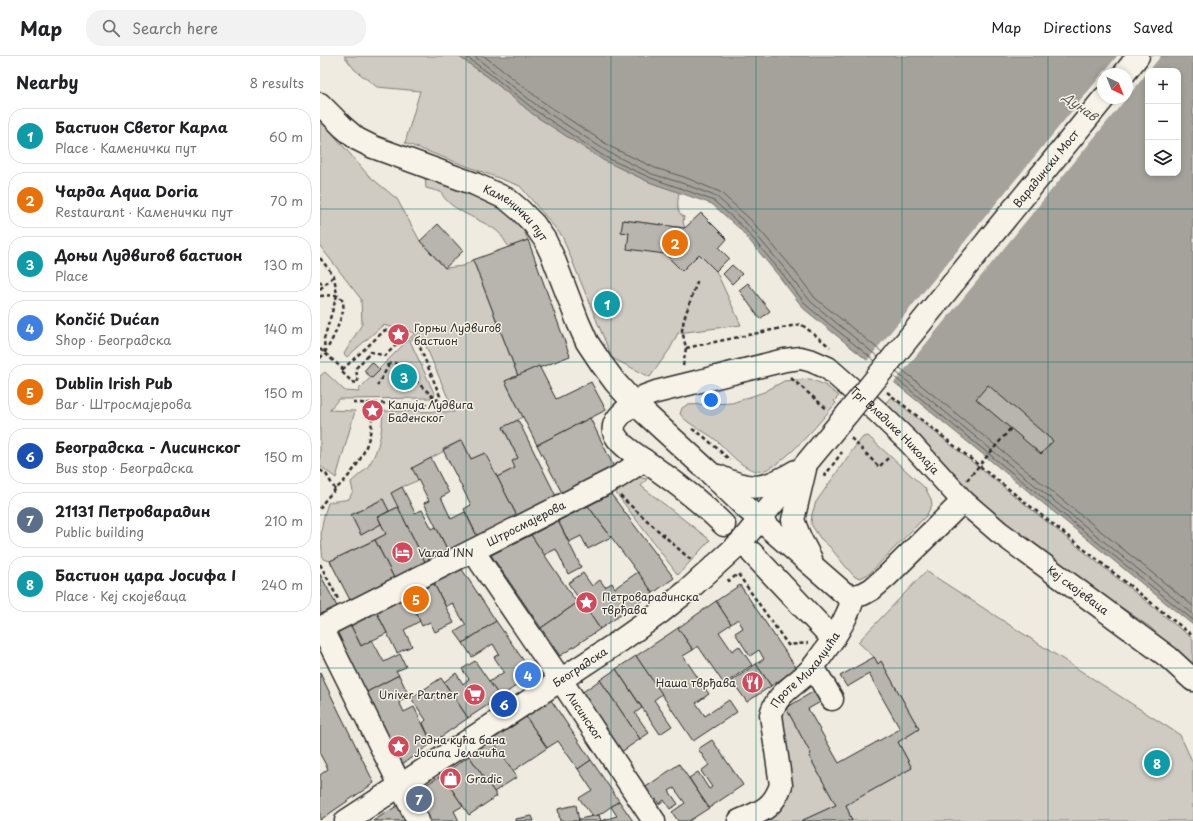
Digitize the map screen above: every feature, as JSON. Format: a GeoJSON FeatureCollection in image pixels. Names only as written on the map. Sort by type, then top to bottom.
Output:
{"type":"FeatureCollection","features":[{"type":"Feature","properties":{"kind":"main road"},"geometry":{"type":"LineString","coordinates":[[1129,68],[1138,56]]}},
{"type":"Feature","properties":{"kind":"main road","name":"Каменички пут"},"geometry":{"type":"LineString","coordinates":[[320,104],[342,127],[357,139],[373,147],[475,184],[507,200],[520,210],[534,224],[553,257],[587,342],[601,363],[634,403]]}},
{"type":"Feature","properties":{"kind":"main road","name":"Варадински Мост"},"geometry":{"type":"LineString","coordinates":[[844,420],[1099,104]]}},
{"type":"Feature","properties":{"kind":"main road","name":"Трг Владике Николаја"},"geometry":{"type":"LineString","coordinates":[[724,524],[625,446],[618,438],[614,430],[615,422],[622,413],[645,396],[785,360],[800,358],[812,361],[828,368],[879,413],[961,491]]}},
{"type":"Feature","properties":{"kind":"main road"},"geometry":{"type":"LineString","coordinates":[[634,403],[759,520],[816,567],[845,594],[854,596],[863,594],[872,589],[887,576],[961,491]]}},
{"type":"Feature","properties":{"kind":"main road","name":"Београдска"},"geometry":{"type":"LineString","coordinates":[[346,821],[620,641],[682,595],[741,542],[844,420]]}},
{"type":"Feature","properties":{"kind":"main road","name":"Штросмајерова"},"geometry":{"type":"LineString","coordinates":[[321,628],[618,477],[644,460]]}},
{"type":"Feature","properties":{"kind":"main road"},"geometry":{"type":"LineString","coordinates":[[708,471],[745,487],[758,488],[782,479],[806,464]]}},
{"type":"Feature","properties":{"kind":"main road"},"geometry":{"type":"LineString","coordinates":[[806,464],[793,520],[800,538],[816,567]]}},
{"type":"Feature","properties":{"kind":"main road","name":"Кеј скојеваца"},"geometry":{"type":"LineString","coordinates":[[961,491],[999,532],[1168,657],[1193,680]]}},
{"type":"Feature","properties":{"kind":"main road","name":"Лисинског"},"geometry":{"type":"LineString","coordinates":[[473,551],[654,821]]}},
{"type":"Feature","properties":{"kind":"main road"},"geometry":{"type":"LineString","coordinates":[[752,552],[833,639]]}},
{"type":"Feature","properties":{"kind":"main road","name":"Проте Михалџића"},"geometry":{"type":"LineString","coordinates":[[739,821],[764,809],[774,800],[781,785],[771,715],[773,706],[782,695],[814,667],[833,639],[849,611],[854,596]]}},
{"type":"Feature","properties":{"kind":"main road"},"geometry":{"type":"LineString","coordinates":[[321,628],[418,821]]}},
{"type":"Feature","properties":{"kind":"main road"},"geometry":{"type":"LineString","coordinates":[[814,667],[832,699]]}},
{"type":"Feature","properties":{"kind":"path"},"geometry":{"type":"LineString","coordinates":[[320,258],[334,276],[337,295],[324,339],[324,354]]}},
{"type":"Feature","properties":{"kind":"path"},"geometry":{"type":"LineString","coordinates":[[320,289],[334,276]]}},
{"type":"Feature","properties":{"kind":"path"},"geometry":{"type":"LineString","coordinates":[[698,279],[684,319],[682,330],[686,348],[801,324],[832,348]]}},
{"type":"Feature","properties":{"kind":"path"},"geometry":{"type":"LineString","coordinates":[[320,281],[324,286]]}},
{"type":"Feature","properties":{"kind":"path"},"geometry":{"type":"LineString","coordinates":[[320,296],[337,295],[343,301],[343,311],[331,342],[320,358]]}},
{"type":"Feature","properties":{"kind":"path"},"geometry":{"type":"LineString","coordinates":[[320,349],[343,369],[341,371],[352,382],[358,383],[356,368],[371,352],[385,356],[405,336],[385,330],[343,369]]}},
{"type":"Feature","properties":{"kind":"path"},"geometry":{"type":"LineString","coordinates":[[353,403],[434,404],[440,396],[417,340]]}},
{"type":"Feature","properties":{"kind":"path"},"geometry":{"type":"LineString","coordinates":[[377,386],[385,373],[387,365],[394,362],[437,400]]}},
{"type":"Feature","properties":{"kind":"path"},"geometry":{"type":"LineString","coordinates":[[786,374],[844,420],[851,438],[879,467],[890,456]]}},
{"type":"Feature","properties":{"kind":"path"},"geometry":{"type":"LineString","coordinates":[[887,392],[1193,636]]}},
{"type":"Feature","properties":{"kind":"path"},"geometry":{"type":"LineString","coordinates":[[320,509],[323,502],[346,479],[360,460],[367,445],[371,429],[372,411]]}},
{"type":"Feature","properties":{"kind":"path"},"geometry":{"type":"LineString","coordinates":[[961,491],[966,481],[1011,428]]}},
{"type":"Feature","properties":{"kind":"path"},"geometry":{"type":"LineString","coordinates":[[847,444],[851,438]]}},
{"type":"Feature","properties":{"kind":"path"},"geometry":{"type":"LineString","coordinates":[[822,479],[843,451]]}},
{"type":"Feature","properties":{"kind":"path"},"geometry":{"type":"LineString","coordinates":[[320,470],[326,474],[335,489]]}},
{"type":"Feature","properties":{"kind":"path"},"geometry":{"type":"LineString","coordinates":[[616,492],[696,565]]}},
{"type":"Feature","properties":{"kind":"path"},"geometry":{"type":"LineString","coordinates":[[320,564],[341,604]]}},
{"type":"Feature","properties":{"kind":"shaded area"},"geometry":{"type":"Polygon","coordinates":[[[344,56],[458,56],[488,77],[534,115],[603,160],[649,182],[679,192],[678,209],[684,217],[683,222],[685,228],[623,220],[622,232],[629,233],[665,254],[682,271],[699,254],[716,271],[741,325],[678,333],[670,349],[650,377],[612,358],[562,236],[520,186],[405,143],[420,91],[377,87],[355,70],[344,56]]]}},
{"type":"Feature","properties":{"kind":"shaded area"},"geometry":{"type":"Polygon","coordinates":[[[320,119],[368,175],[397,199],[420,241],[445,268],[463,266],[473,260],[518,376],[505,381],[523,417],[503,428],[518,458],[515,468],[497,477],[485,453],[471,459],[462,440],[443,449],[444,451],[413,468],[419,480],[402,487],[398,507],[389,511],[383,499],[351,515],[361,535],[381,524],[386,534],[330,561],[323,559],[321,543],[323,518],[328,503],[349,499],[353,491],[351,482],[373,459],[381,432],[383,411],[454,412],[420,332],[410,341],[435,395],[432,398],[339,399],[329,410],[355,411],[336,478],[320,466],[320,376],[325,372],[345,391],[359,392],[359,389],[380,370],[379,369],[415,333],[383,325],[347,357],[344,354],[362,324],[361,299],[320,246],[320,119]]]}},
{"type":"Feature","properties":{"kind":"shaded area"},"geometry":{"type":"Polygon","coordinates":[[[425,176],[452,185],[484,199],[511,217],[522,228],[528,240],[509,247],[497,231],[458,210],[445,199],[441,192],[426,188],[425,176]]]}},
{"type":"Feature","properties":{"kind":"shaded area"},"geometry":{"type":"Polygon","coordinates":[[[810,379],[825,385],[839,396],[834,401],[836,403],[799,445],[775,465],[765,470],[756,471],[745,466],[713,437],[688,422],[680,414],[682,408],[687,405],[732,403],[764,392],[784,381],[810,379]]]}},
{"type":"Feature","properties":{"kind":"shaded area"},"geometry":{"type":"Polygon","coordinates":[[[891,397],[1193,639],[1193,669],[1150,627],[1063,567],[1003,529],[880,409],[891,397]]]}},
{"type":"Feature","properties":{"kind":"shaded area"},"geometry":{"type":"Polygon","coordinates":[[[868,436],[925,488],[931,499],[932,505],[926,516],[870,573],[861,578],[855,577],[830,547],[820,538],[811,524],[812,514],[816,502],[854,448],[863,437],[868,436]]]}},
{"type":"Feature","properties":{"kind":"shaded area"},"geometry":{"type":"Polygon","coordinates":[[[638,477],[647,479],[641,486],[710,540],[678,575],[613,489],[638,477]]]}},
{"type":"Feature","properties":{"kind":"shaded area"},"geometry":{"type":"Polygon","coordinates":[[[926,571],[1180,735],[1193,763],[1193,821],[852,821],[846,805],[912,768],[898,742],[919,729],[881,661],[878,664],[874,657],[858,642],[926,571]]]}},
{"type":"Feature","properties":{"kind":"shaded area"},"geometry":{"type":"Polygon","coordinates":[[[777,706],[786,708],[811,754],[809,756],[836,805],[801,821],[753,821],[776,802],[777,706]]]}},
{"type":"Feature","properties":{"kind":"water","name":"Дунав"},"geometry":{"type":"Polygon","coordinates":[[[458,56],[1193,56],[1193,625],[804,309],[740,229],[712,204],[649,182],[603,160],[534,115],[488,77],[458,56]]]}},
{"type":"Feature","properties":{"kind":"pier"},"geometry":{"type":"Polygon","coordinates":[[[1117,56],[1161,56],[1151,68],[1145,68],[1145,76],[1133,91],[1133,68],[1107,68],[1117,56]]]}},
{"type":"Feature","properties":{"kind":"pier"},"geometry":{"type":"Polygon","coordinates":[[[1097,80],[1097,104],[1122,104],[893,384],[866,362],[1097,80]]]}},
{"type":"Feature","properties":{"kind":"building"},"geometry":{"type":"Polygon","coordinates":[[[701,213],[727,239],[719,248],[729,258],[716,271],[699,254],[682,271],[665,254],[627,249],[629,233],[621,232],[623,220],[685,228],[701,213]]]}},
{"type":"Feature","properties":{"kind":"building"},"geometry":{"type":"Polygon","coordinates":[[[438,224],[463,251],[445,268],[420,241],[438,224]]]}},
{"type":"Feature","properties":{"kind":"building"},"geometry":{"type":"Polygon","coordinates":[[[528,240],[570,356],[518,376],[473,260],[528,240]]]}},
{"type":"Feature","properties":{"kind":"building"},"geometry":{"type":"Polygon","coordinates":[[[732,265],[742,274],[732,284],[723,274],[732,265]]]}},
{"type":"Feature","properties":{"kind":"building"},"geometry":{"type":"Polygon","coordinates":[[[748,283],[770,311],[760,319],[739,290],[748,283]]]}},
{"type":"Feature","properties":{"kind":"building"},"geometry":{"type":"Polygon","coordinates":[[[372,362],[380,370],[372,378],[364,371],[372,362]]]}},
{"type":"Feature","properties":{"kind":"building"},"geometry":{"type":"Polygon","coordinates":[[[539,366],[556,399],[591,382],[606,410],[537,445],[505,381],[539,366]]]}},
{"type":"Feature","properties":{"kind":"building"},"geometry":{"type":"Polygon","coordinates":[[[988,385],[1053,441],[1041,454],[976,399],[988,385]]]}},
{"type":"Feature","properties":{"kind":"building"},"geometry":{"type":"Polygon","coordinates":[[[590,418],[615,469],[563,495],[537,445],[590,418]]]}},
{"type":"Feature","properties":{"kind":"building"},"geometry":{"type":"Polygon","coordinates":[[[518,420],[557,498],[518,518],[497,477],[515,468],[512,461],[518,458],[503,427],[518,420]]]}},
{"type":"Feature","properties":{"kind":"building"},"geometry":{"type":"Polygon","coordinates":[[[462,440],[471,459],[485,453],[518,518],[478,538],[464,509],[471,505],[443,450],[462,440]]]}},
{"type":"Feature","properties":{"kind":"building"},"geometry":{"type":"Polygon","coordinates":[[[431,458],[449,493],[441,497],[451,519],[465,512],[478,538],[449,553],[424,503],[429,501],[412,468],[431,458]]]}},
{"type":"Feature","properties":{"kind":"building"},"geometry":{"type":"Polygon","coordinates":[[[402,487],[415,513],[422,510],[432,529],[436,527],[449,553],[426,564],[391,493],[402,487]]]}},
{"type":"Feature","properties":{"kind":"building"},"geometry":{"type":"Polygon","coordinates":[[[611,494],[674,578],[653,593],[588,506],[611,494]]]}},
{"type":"Feature","properties":{"kind":"building"},"geometry":{"type":"Polygon","coordinates":[[[383,499],[389,511],[378,517],[381,524],[361,535],[351,515],[383,499]]]}},
{"type":"Feature","properties":{"kind":"building"},"geometry":{"type":"Polygon","coordinates":[[[588,506],[611,537],[588,549],[581,536],[569,542],[558,521],[588,506]]]}},
{"type":"Feature","properties":{"kind":"building"},"geometry":{"type":"Polygon","coordinates":[[[398,507],[426,564],[395,580],[375,540],[386,534],[378,517],[398,507]]]}},
{"type":"Feature","properties":{"kind":"building"},"geometry":{"type":"Polygon","coordinates":[[[558,521],[581,567],[568,574],[556,549],[544,555],[531,535],[558,521]]]}},
{"type":"Feature","properties":{"kind":"building"},"geometry":{"type":"Polygon","coordinates":[[[531,535],[577,603],[541,628],[491,555],[531,535]]]}},
{"type":"Feature","properties":{"kind":"building"},"geometry":{"type":"Polygon","coordinates":[[[375,540],[395,580],[351,602],[330,561],[375,540]]]}},
{"type":"Feature","properties":{"kind":"building"},"geometry":{"type":"Polygon","coordinates":[[[461,568],[496,621],[463,643],[455,632],[466,625],[452,603],[446,607],[433,582],[461,568]]]}},
{"type":"Feature","properties":{"kind":"building"},"geometry":{"type":"Polygon","coordinates":[[[638,572],[653,593],[600,629],[568,583],[583,573],[592,586],[600,580],[605,587],[612,583],[615,588],[638,572]]]}},
{"type":"Feature","properties":{"kind":"building"},"geometry":{"type":"Polygon","coordinates":[[[320,574],[340,612],[320,622],[320,574]]]}},
{"type":"Feature","properties":{"kind":"building"},"geometry":{"type":"Polygon","coordinates":[[[433,582],[454,623],[435,632],[430,622],[422,626],[407,595],[433,582]]]}},
{"type":"Feature","properties":{"kind":"building"},"geometry":{"type":"Polygon","coordinates":[[[740,585],[797,669],[771,686],[756,664],[764,659],[759,650],[750,656],[735,633],[743,628],[738,619],[731,624],[716,601],[740,585]]]}},
{"type":"Feature","properties":{"kind":"building"},"geometry":{"type":"Polygon","coordinates":[[[407,595],[420,621],[404,630],[412,646],[397,653],[376,611],[407,595]]]}},
{"type":"Feature","properties":{"kind":"building"},"geometry":{"type":"Polygon","coordinates":[[[716,601],[731,624],[719,632],[732,651],[739,646],[752,665],[724,684],[698,646],[693,650],[678,628],[716,601]]]}},
{"type":"Feature","properties":{"kind":"building"},"geometry":{"type":"Polygon","coordinates":[[[577,603],[582,610],[586,608],[600,629],[560,656],[541,628],[577,603]]]}},
{"type":"Feature","properties":{"kind":"building"},"geometry":{"type":"Polygon","coordinates":[[[376,611],[387,633],[361,646],[350,624],[376,611]]]}},
{"type":"Feature","properties":{"kind":"building"},"geometry":{"type":"Polygon","coordinates":[[[496,621],[533,674],[500,697],[489,682],[504,672],[494,657],[499,654],[493,644],[472,657],[463,643],[496,621]]]}},
{"type":"Feature","properties":{"kind":"building"},"geometry":{"type":"Polygon","coordinates":[[[350,624],[361,646],[372,640],[384,662],[400,654],[406,667],[396,671],[399,675],[365,693],[335,632],[350,624]]]}},
{"type":"Feature","properties":{"kind":"building"},"geometry":{"type":"Polygon","coordinates":[[[678,628],[693,650],[683,656],[709,694],[696,703],[705,716],[729,700],[737,712],[693,741],[636,656],[678,628]]]}},
{"type":"Feature","properties":{"kind":"building"},"geometry":{"type":"Polygon","coordinates":[[[636,656],[662,694],[654,700],[672,726],[660,734],[616,669],[636,656]]]}},
{"type":"Feature","properties":{"kind":"building"},"geometry":{"type":"Polygon","coordinates":[[[874,657],[878,664],[881,661],[919,729],[898,742],[912,768],[846,805],[852,821],[801,821],[836,805],[809,756],[811,754],[786,708],[816,690],[822,701],[808,709],[839,763],[900,729],[869,674],[847,687],[840,676],[874,657]]]}},
{"type":"Feature","properties":{"kind":"building"},"geometry":{"type":"Polygon","coordinates":[[[475,661],[500,697],[468,718],[444,682],[456,673],[463,684],[469,679],[462,669],[475,661]]]}},
{"type":"Feature","properties":{"kind":"building","name":"Наша тврђава"},"geometry":{"type":"Polygon","coordinates":[[[756,664],[771,686],[747,702],[732,681],[756,664]]]}},
{"type":"Feature","properties":{"kind":"building"},"geometry":{"type":"Polygon","coordinates":[[[616,669],[642,708],[635,713],[649,733],[640,739],[600,680],[616,669]]]}},
{"type":"Feature","properties":{"kind":"building"},"geometry":{"type":"Polygon","coordinates":[[[320,673],[374,783],[320,820],[320,775],[328,769],[320,754],[320,673]]]}},
{"type":"Feature","properties":{"kind":"building"},"geometry":{"type":"Polygon","coordinates":[[[399,675],[409,696],[399,702],[404,712],[414,707],[432,743],[401,765],[365,693],[399,675]]]}},
{"type":"Feature","properties":{"kind":"building"},"geometry":{"type":"Polygon","coordinates":[[[441,678],[468,718],[432,743],[423,723],[426,720],[411,698],[441,678]]]}},
{"type":"Feature","properties":{"kind":"building"},"geometry":{"type":"Polygon","coordinates":[[[600,680],[640,739],[617,755],[577,696],[600,680]]]}},
{"type":"Feature","properties":{"kind":"building"},"geometry":{"type":"Polygon","coordinates":[[[551,700],[591,760],[578,769],[558,741],[547,748],[526,717],[551,700]]]}},
{"type":"Feature","properties":{"kind":"building"},"geometry":{"type":"Polygon","coordinates":[[[526,717],[547,748],[513,771],[492,740],[526,717]]]}},
{"type":"Feature","properties":{"kind":"building"},"geometry":{"type":"Polygon","coordinates":[[[492,740],[517,777],[494,792],[469,756],[492,740]]]}},
{"type":"Feature","properties":{"kind":"building"},"geometry":{"type":"Polygon","coordinates":[[[712,740],[743,785],[709,808],[689,778],[698,772],[709,789],[712,787],[701,771],[709,765],[698,749],[712,740]]]}},
{"type":"Feature","properties":{"kind":"building"},"geometry":{"type":"Polygon","coordinates":[[[469,756],[497,796],[469,815],[442,775],[469,756]]]}},
{"type":"Feature","properties":{"kind":"building"},"geometry":{"type":"Polygon","coordinates":[[[591,760],[619,801],[599,815],[592,816],[579,798],[592,790],[578,769],[591,760]]]}},
{"type":"Feature","properties":{"kind":"building"},"geometry":{"type":"Polygon","coordinates":[[[679,764],[709,808],[689,821],[678,821],[672,812],[685,803],[674,788],[669,791],[678,804],[670,809],[664,800],[659,804],[656,799],[652,803],[643,789],[679,764]]]}},
{"type":"Feature","properties":{"kind":"building"},"geometry":{"type":"Polygon","coordinates":[[[442,775],[463,806],[454,811],[459,821],[429,821],[414,792],[442,775]]]}},
{"type":"Feature","properties":{"kind":"building"},"geometry":{"type":"Polygon","coordinates":[[[619,801],[633,821],[601,821],[617,816],[611,807],[619,801]]]}},
{"type":"Feature","properties":{"kind":"building"},"geometry":{"type":"Polygon","coordinates":[[[400,804],[408,821],[373,821],[400,804]]]}},
{"type":"Feature","properties":{"kind":"building"},"geometry":{"type":"Polygon","coordinates":[[[576,805],[579,821],[560,821],[558,809],[576,805]]]}},
{"type":"Feature","properties":{"kind":"building"},"geometry":{"type":"Polygon","coordinates":[[[599,815],[601,821],[579,821],[579,819],[599,815]]]}},
{"type":"Feature","properties":{"kind":"building"},"geometry":{"type":"Polygon","coordinates":[[[532,816],[534,821],[515,821],[515,819],[532,816]]]}},
{"type":"Feature","properties":{"kind":"place","name":"Чарда Aqua Doria"},"geometry":{"type":"Point","coordinates":[675,243]}},
{"type":"Feature","properties":{"kind":"place","name":"Бастион Светог Карла"},"geometry":{"type":"Point","coordinates":[607,304]}},
{"type":"Feature","properties":{"kind":"place","name":"Горњи Лудвигов бастион"},"geometry":{"type":"Point","coordinates":[398,334]}},
{"type":"Feature","properties":{"kind":"place","name":"Доњи Лудвигов бастион"},"geometry":{"type":"Point","coordinates":[404,377]}},
{"type":"Feature","properties":{"kind":"place","name":"Капија Лудвига Баденског"},"geometry":{"type":"Point","coordinates":[372,411]}},
{"type":"Feature","properties":{"kind":"place","name":"Varad INN"},"geometry":{"type":"Point","coordinates":[402,553]}},
{"type":"Feature","properties":{"kind":"place","name":"Dublin Irish Pub"},"geometry":{"type":"Point","coordinates":[416,599]}},
{"type":"Feature","properties":{"kind":"place","name":"Петроварадинска тврђава"},"geometry":{"type":"Point","coordinates":[587,603]}},
{"type":"Feature","properties":{"kind":"place","name":"Končić Dućan"},"geometry":{"type":"Point","coordinates":[528,675]}},
{"type":"Feature","properties":{"kind":"place","name":"Наша тврђава"},"geometry":{"type":"Point","coordinates":[752,683]}},
{"type":"Feature","properties":{"kind":"place","name":"Univer Partner"},"geometry":{"type":"Point","coordinates":[474,695]}},
{"type":"Feature","properties":{"kind":"place","name":"Београдска - Лисинског"},"geometry":{"type":"Point","coordinates":[504,704]}},
{"type":"Feature","properties":{"kind":"place","name":"Родна кућа бана Јосипа Јелачића"},"geometry":{"type":"Point","coordinates":[398,746]}},
{"type":"Feature","properties":{"kind":"place","name":"Бастион цара Јосифа I"},"geometry":{"type":"Point","coordinates":[1157,763]}},
{"type":"Feature","properties":{"kind":"place","name":"Gradic"},"geometry":{"type":"Point","coordinates":[451,779]}},
{"type":"Feature","properties":{"kind":"place","name":"21131 Петроварадин"},"geometry":{"type":"Point","coordinates":[419,799]}}]}
